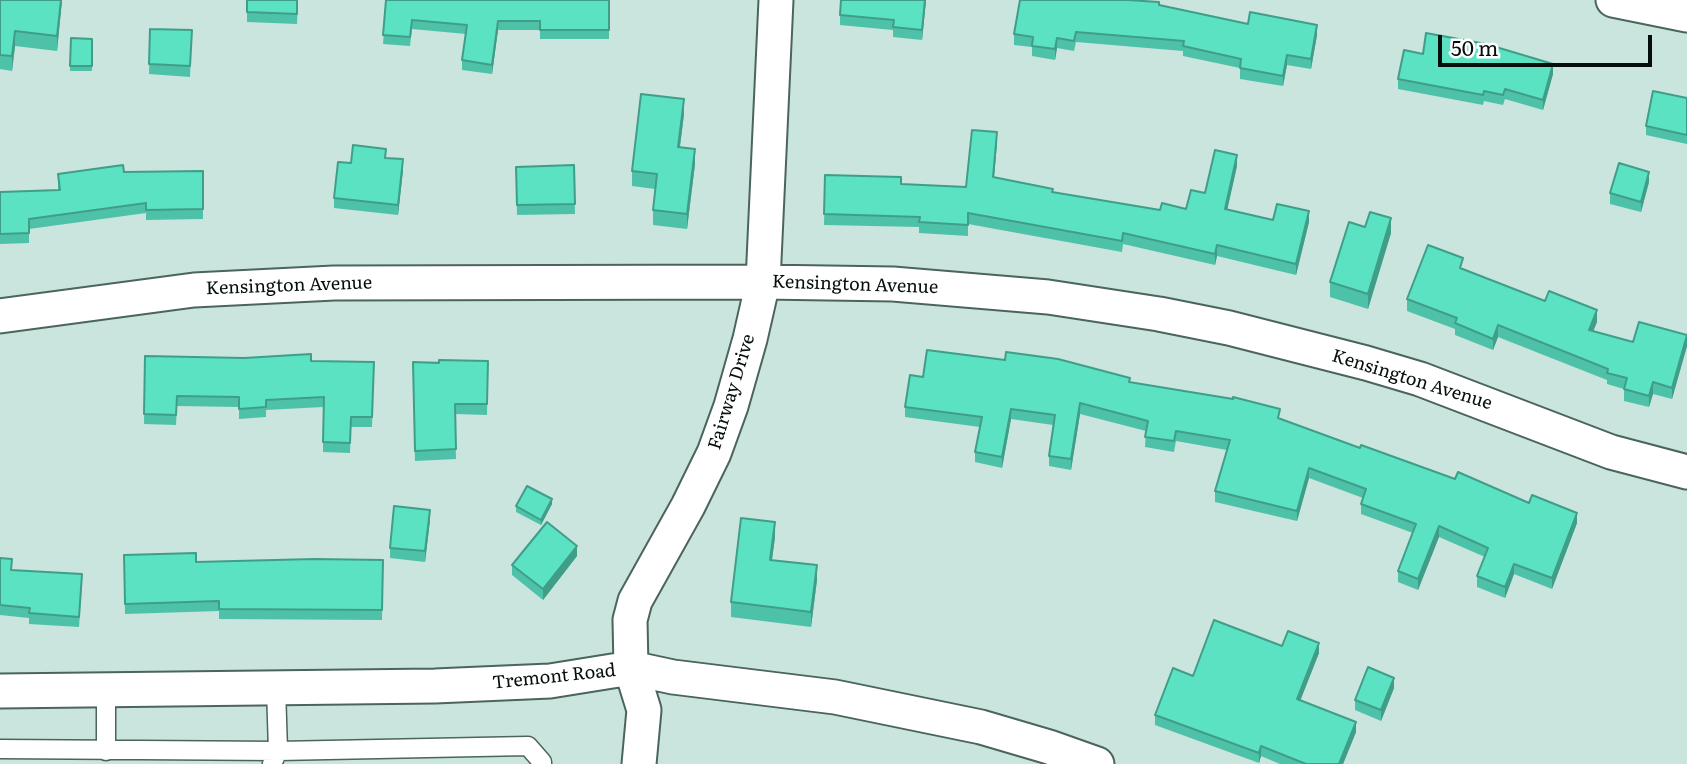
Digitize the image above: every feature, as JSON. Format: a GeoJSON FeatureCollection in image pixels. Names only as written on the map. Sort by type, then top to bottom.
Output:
{"type":"FeatureCollection","features":[{"type":"Feature","properties":{"kind":"street","name":"Fairway Drive"},"geometry":{"type":"LineString","coordinates":[[639,764],[644,709],[631,668],[630,620],[635,601],[714,453],[747,350],[763,282],[776,0]]}},
{"type":"Feature","properties":{"kind":"street"},"geometry":{"type":"LineString","coordinates":[[1613,0],[1687,15]]}},
{"type":"Feature","properties":{"kind":"street","name":"Kensington Avenue"},"geometry":{"type":"LineString","coordinates":[[0,316],[194,290],[321,284],[893,284],[1048,297],[1229,328],[1420,379],[1611,452],[1687,472]]}},
{"type":"Feature","properties":{"kind":"street","name":"Tremont Road"},"geometry":{"type":"LineString","coordinates":[[0,691],[435,686],[550,681],[631,668],[673,677],[835,697],[968,724],[1097,764]]}},
{"type":"Feature","properties":{"kind":"lane"},"geometry":{"type":"LineString","coordinates":[[275,757],[276,688]]}},
{"type":"Feature","properties":{"kind":"lane"},"geometry":{"type":"LineString","coordinates":[[96,755],[106,691]]}},
{"type":"Feature","properties":{"kind":"lane"},"geometry":{"type":"LineString","coordinates":[[0,749],[96,755],[275,757],[528,746],[541,764]]}},
{"type":"Feature","properties":{"kind":"building"},"geometry":{"type":"Polygon","coordinates":[[[0,0],[61,0],[57,36],[15,31],[12,56],[0,55],[0,0]]]}},
{"type":"Feature","properties":{"kind":"building"},"geometry":{"type":"Polygon","coordinates":[[[247,0],[297,0],[297,14],[247,12],[247,0]]]}},
{"type":"Feature","properties":{"kind":"building"},"geometry":{"type":"Polygon","coordinates":[[[386,0],[609,0],[609,30],[540,30],[540,21],[498,21],[492,65],[462,60],[467,25],[412,20],[410,37],[383,35],[386,0]]]}},
{"type":"Feature","properties":{"kind":"building"},"geometry":{"type":"Polygon","coordinates":[[[841,0],[925,0],[922,30],[893,27],[894,20],[840,15],[841,0]]]}},
{"type":"Feature","properties":{"kind":"building"},"geometry":{"type":"Polygon","coordinates":[[[1020,0],[1159,2],[1159,5],[1248,24],[1250,12],[1317,25],[1311,59],[1287,55],[1283,76],[1240,68],[1241,59],[1183,46],[1184,41],[1076,32],[1074,41],[1057,38],[1055,49],[1032,46],[1033,37],[1014,34],[1020,0]]]}},
{"type":"Feature","properties":{"kind":"building"},"geometry":{"type":"Polygon","coordinates":[[[150,29],[192,30],[190,66],[149,64],[150,29]]]}},
{"type":"Feature","properties":{"kind":"building"},"geometry":{"type":"Polygon","coordinates":[[[1426,33],[1486,44],[1553,64],[1543,100],[1505,89],[1503,95],[1484,91],[1483,95],[1398,79],[1404,50],[1423,54],[1426,33]]]}},
{"type":"Feature","properties":{"kind":"building"},"geometry":{"type":"Polygon","coordinates":[[[71,38],[92,39],[92,66],[70,66],[71,38]]]}},
{"type":"Feature","properties":{"kind":"building"},"geometry":{"type":"Polygon","coordinates":[[[1653,91],[1687,98],[1687,135],[1646,126],[1653,91]]]}},
{"type":"Feature","properties":{"kind":"building"},"geometry":{"type":"Polygon","coordinates":[[[641,94],[684,99],[678,147],[695,149],[687,214],[653,210],[657,174],[632,171],[641,94]]]}},
{"type":"Feature","properties":{"kind":"building"},"geometry":{"type":"Polygon","coordinates":[[[972,130],[997,132],[993,177],[1053,189],[1052,192],[1160,210],[1162,203],[1186,209],[1191,190],[1205,193],[1215,150],[1237,155],[1225,209],[1273,220],[1277,204],[1309,211],[1296,264],[1217,245],[1215,254],[1123,233],[1122,241],[968,213],[968,225],[919,222],[920,217],[824,214],[825,175],[901,177],[901,184],[966,187],[972,130]]]}},
{"type":"Feature","properties":{"kind":"building"},"geometry":{"type":"Polygon","coordinates":[[[353,145],[386,149],[385,158],[403,159],[398,205],[334,198],[338,162],[351,163],[353,145]]]}},
{"type":"Feature","properties":{"kind":"building"},"geometry":{"type":"Polygon","coordinates":[[[1619,163],[1649,172],[1641,202],[1610,193],[1619,163]]]}},
{"type":"Feature","properties":{"kind":"building"},"geometry":{"type":"Polygon","coordinates":[[[123,165],[124,172],[203,171],[203,209],[146,210],[146,203],[29,219],[29,233],[0,234],[0,192],[60,190],[58,174],[123,165]]]}},
{"type":"Feature","properties":{"kind":"building"},"geometry":{"type":"Polygon","coordinates":[[[574,165],[575,204],[517,205],[516,167],[574,165]]]}},
{"type":"Feature","properties":{"kind":"building"},"geometry":{"type":"Polygon","coordinates":[[[1370,212],[1391,218],[1368,294],[1330,282],[1349,222],[1365,227],[1370,212]]]}},
{"type":"Feature","properties":{"kind":"building"},"geometry":{"type":"Polygon","coordinates":[[[1428,245],[1463,258],[1460,268],[1545,301],[1549,291],[1597,310],[1589,330],[1633,342],[1639,322],[1687,335],[1672,388],[1653,382],[1649,396],[1624,389],[1627,378],[1607,373],[1608,369],[1498,325],[1493,339],[1455,323],[1457,318],[1407,299],[1428,245]]]}},
{"type":"Feature","properties":{"kind":"building"},"geometry":{"type":"Polygon","coordinates":[[[927,350],[1005,360],[1006,352],[1058,359],[1130,378],[1129,382],[1233,397],[1280,409],[1278,418],[1360,448],[1361,445],[1455,479],[1458,472],[1529,503],[1532,495],[1577,513],[1552,578],[1514,564],[1505,587],[1477,576],[1488,548],[1439,526],[1418,579],[1398,571],[1416,524],[1361,504],[1366,489],[1309,468],[1297,511],[1215,491],[1230,440],[1176,431],[1174,441],[1145,437],[1148,421],[1080,403],[1071,459],[1049,456],[1055,415],[1011,409],[1002,457],[975,452],[982,417],[905,407],[910,375],[923,377],[927,350]]]}},
{"type":"Feature","properties":{"kind":"building"},"geometry":{"type":"Polygon","coordinates":[[[311,354],[311,361],[374,362],[372,417],[351,417],[350,443],[323,442],[324,397],[266,400],[266,407],[239,409],[239,397],[177,396],[176,415],[144,414],[145,356],[244,358],[311,354]]]}},
{"type":"Feature","properties":{"kind":"building"},"geometry":{"type":"Polygon","coordinates":[[[439,360],[488,361],[487,404],[455,404],[456,449],[415,451],[413,362],[439,363],[439,360]]]}},
{"type":"Feature","properties":{"kind":"building"},"geometry":{"type":"Polygon","coordinates":[[[527,486],[552,499],[541,520],[516,506],[527,486]]]}},
{"type":"Feature","properties":{"kind":"building"},"geometry":{"type":"Polygon","coordinates":[[[394,506],[430,510],[425,551],[390,548],[394,506]]]}},
{"type":"Feature","properties":{"kind":"building"},"geometry":{"type":"Polygon","coordinates":[[[741,518],[775,522],[770,560],[817,565],[811,612],[731,602],[741,518]]]}},
{"type":"Feature","properties":{"kind":"building"},"geometry":{"type":"Polygon","coordinates":[[[547,522],[577,546],[543,589],[512,565],[547,522]]]}},
{"type":"Feature","properties":{"kind":"building"},"geometry":{"type":"Polygon","coordinates":[[[196,553],[196,562],[383,560],[382,610],[219,609],[219,601],[125,604],[124,555],[196,553]]]}},
{"type":"Feature","properties":{"kind":"building"},"geometry":{"type":"Polygon","coordinates":[[[0,558],[12,559],[11,570],[82,574],[79,617],[29,613],[30,608],[0,605],[0,558]]]}},
{"type":"Feature","properties":{"kind":"building"},"geometry":{"type":"Polygon","coordinates":[[[1214,620],[1282,646],[1288,631],[1319,643],[1297,699],[1356,722],[1339,764],[1306,764],[1261,746],[1259,753],[1155,715],[1173,668],[1193,676],[1214,620]]]}},
{"type":"Feature","properties":{"kind":"building"},"geometry":{"type":"Polygon","coordinates":[[[1368,667],[1394,678],[1381,710],[1355,700],[1368,667]]]}}]}
